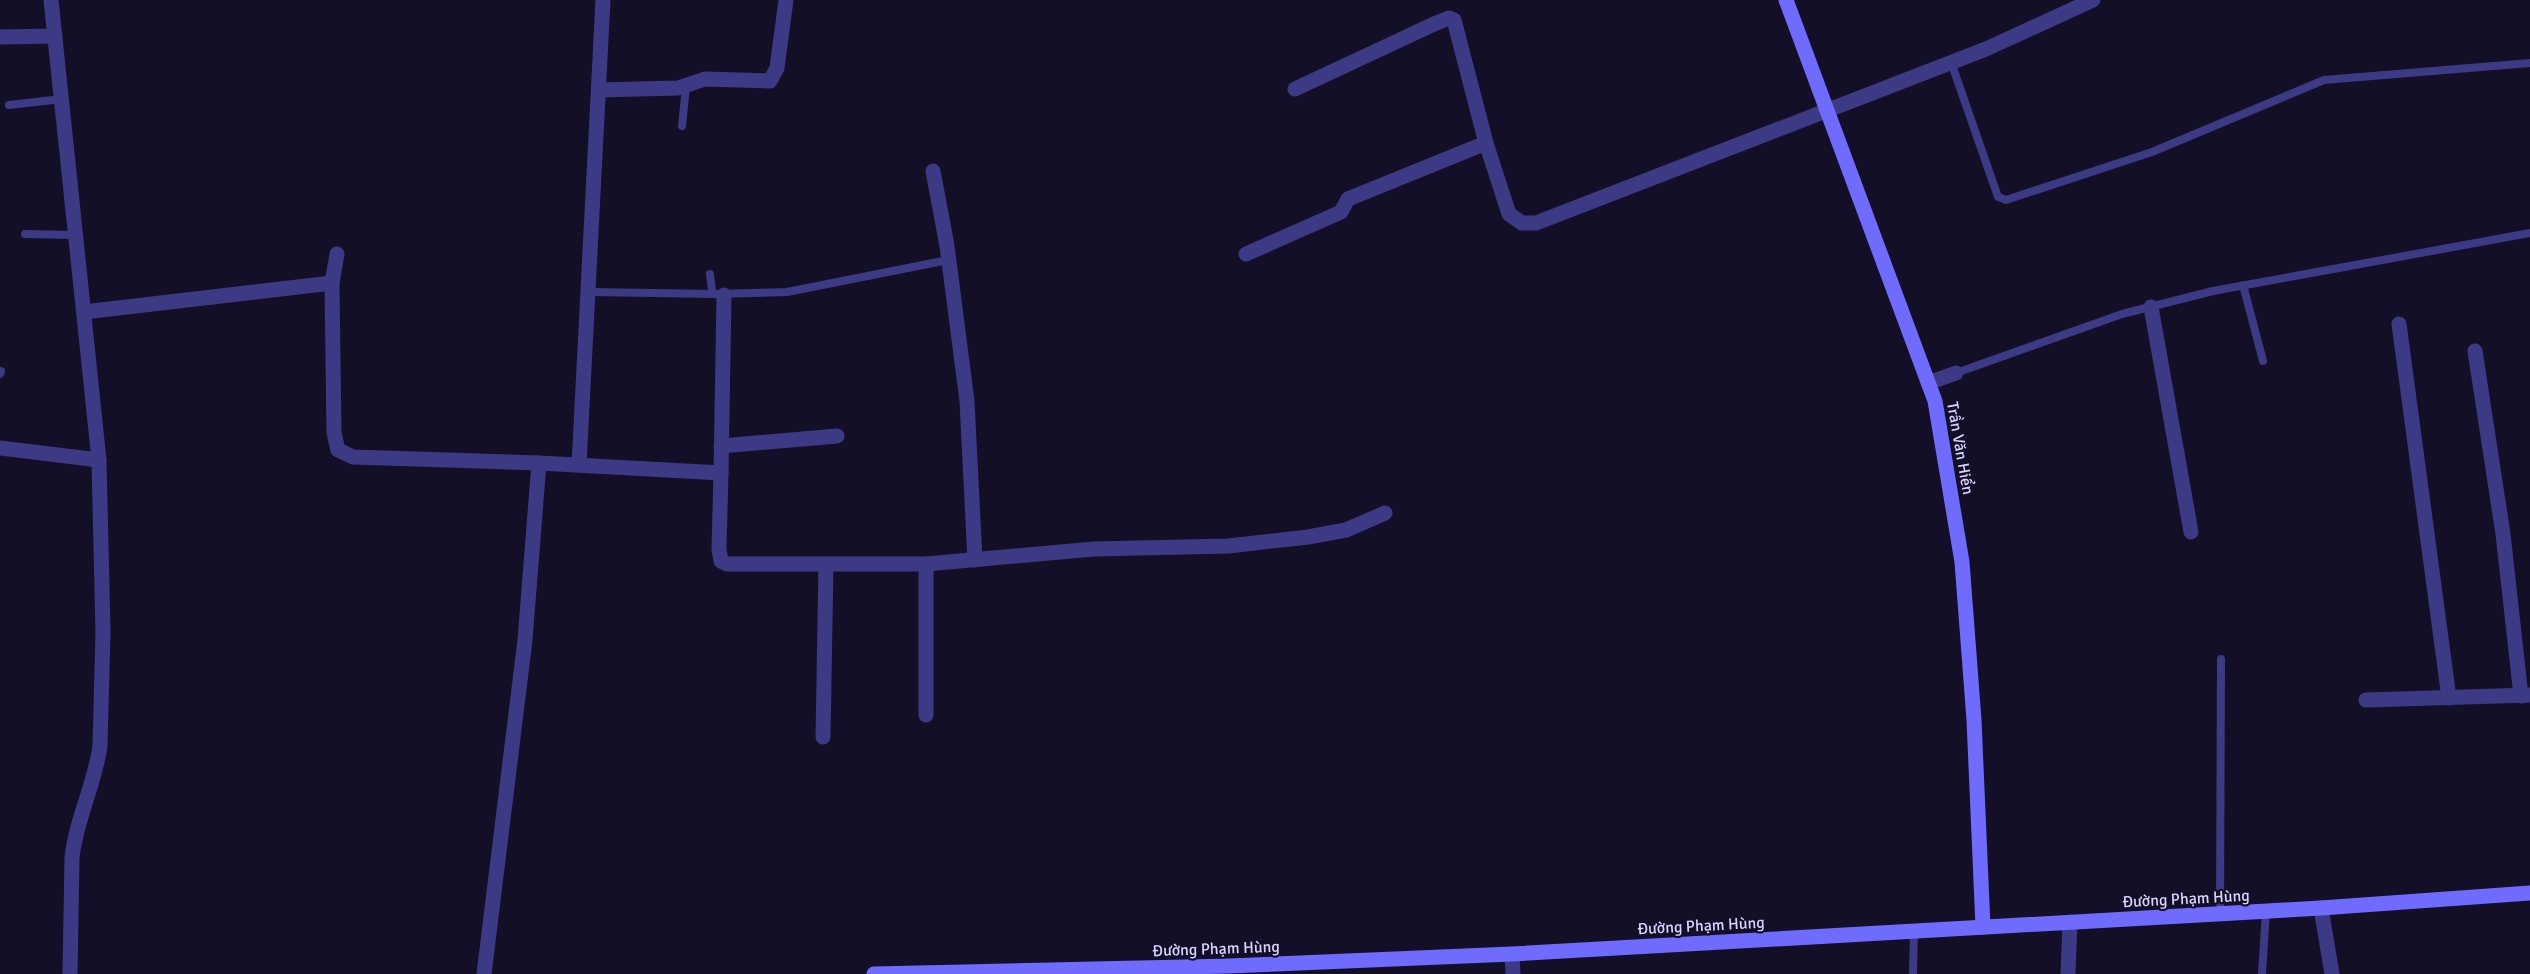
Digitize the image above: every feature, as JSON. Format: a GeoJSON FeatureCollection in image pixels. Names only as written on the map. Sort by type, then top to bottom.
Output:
{"type":"FeatureCollection","features":[{"type":"Feature","properties":{"kind":"main road","name":"Trần Văn Hiển"},"geometry":{"type":"LineString","coordinates":[[1786,0],[1838,104],[1935,401],[1962,562],[1974,726],[1983,927]]}},
{"type":"Feature","properties":{"kind":"main road","name":"Đường Phạm Hùng"},"geometry":{"type":"LineString","coordinates":[[874,974],[1229,970],[2220,914],[2530,893]]}},
{"type":"Feature","properties":{"kind":"street"},"geometry":{"type":"LineString","coordinates":[[51,0],[99,460],[103,631],[98,763],[74,839],[70,974]]}},
{"type":"Feature","properties":{"kind":"street"},"geometry":{"type":"LineString","coordinates":[[579,465],[590,292],[603,0]]}},
{"type":"Feature","properties":{"kind":"street"},"geometry":{"type":"LineString","coordinates":[[599,90],[686,87],[705,79],[771,81],[777,68],[786,0]]}},
{"type":"Feature","properties":{"kind":"street"},"geometry":{"type":"LineString","coordinates":[[1295,89],[1449,18],[1456,24],[1486,143],[1509,214],[1522,223],[1536,223],[1838,104],[1986,49],[2093,0]]}},
{"type":"Feature","properties":{"kind":"street"},"geometry":{"type":"LineString","coordinates":[[0,37],[55,36]]}},
{"type":"Feature","properties":{"kind":"street"},"geometry":{"type":"LineString","coordinates":[[1246,254],[1341,212],[1352,197],[1486,143]]}},
{"type":"Feature","properties":{"kind":"street"},"geometry":{"type":"LineString","coordinates":[[933,171],[948,260],[967,401],[975,560]]}},
{"type":"Feature","properties":{"kind":"street"},"geometry":{"type":"LineString","coordinates":[[337,254],[332,283],[334,433],[338,450],[353,457],[539,463],[721,473]]}},
{"type":"Feature","properties":{"kind":"street"},"geometry":{"type":"LineString","coordinates":[[84,312],[332,283]]}},
{"type":"Feature","properties":{"kind":"street"},"geometry":{"type":"LineString","coordinates":[[719,295],[721,561],[727,564],[926,564],[1094,549],[1257,544],[1346,530],[1384,513]]}},
{"type":"Feature","properties":{"kind":"street"},"geometry":{"type":"LineString","coordinates":[[2151,307],[2191,532]]}},
{"type":"Feature","properties":{"kind":"street"},"geometry":{"type":"LineString","coordinates":[[2399,324],[2449,698]]}},
{"type":"Feature","properties":{"kind":"street"},"geometry":{"type":"LineString","coordinates":[[2367,700],[2525,695],[2475,351]]}},
{"type":"Feature","properties":{"kind":"street"},"geometry":{"type":"LineString","coordinates":[[1928,383],[1950,375]]}},
{"type":"Feature","properties":{"kind":"street"},"geometry":{"type":"LineString","coordinates":[[721,446],[837,436]]}},
{"type":"Feature","properties":{"kind":"street"},"geometry":{"type":"LineString","coordinates":[[0,448],[99,460]]}},
{"type":"Feature","properties":{"kind":"street"},"geometry":{"type":"LineString","coordinates":[[484,974],[524,652],[539,463]]}},
{"type":"Feature","properties":{"kind":"street"},"geometry":{"type":"LineString","coordinates":[[823,737],[826,564]]}},
{"type":"Feature","properties":{"kind":"street"},"geometry":{"type":"LineString","coordinates":[[926,564],[926,715]]}},
{"type":"Feature","properties":{"kind":"street"},"geometry":{"type":"LineString","coordinates":[[2321,908],[2332,974]]}},
{"type":"Feature","properties":{"kind":"street"},"geometry":{"type":"LineString","coordinates":[[2068,974],[2070,922]]}},
{"type":"Feature","properties":{"kind":"street"},"geometry":{"type":"LineString","coordinates":[[1512,954],[1513,974]]}},
{"type":"Feature","properties":{"kind":"lane"},"geometry":{"type":"LineString","coordinates":[[1951,62],[1998,197],[2006,200],[2152,152],[2324,80],[2530,63]]}},
{"type":"Feature","properties":{"kind":"lane"},"geometry":{"type":"LineString","coordinates":[[682,126],[686,87]]}},
{"type":"Feature","properties":{"kind":"lane"},"geometry":{"type":"LineString","coordinates":[[9,105],[62,99]]}},
{"type":"Feature","properties":{"kind":"lane"},"geometry":{"type":"LineString","coordinates":[[1950,375],[2122,314],[2243,285],[2530,233]]}},
{"type":"Feature","properties":{"kind":"lane"},"geometry":{"type":"LineString","coordinates":[[25,234],[76,235]]}},
{"type":"Feature","properties":{"kind":"lane"},"geometry":{"type":"LineString","coordinates":[[590,292],[719,295],[787,292],[948,260]]}},
{"type":"Feature","properties":{"kind":"lane"},"geometry":{"type":"LineString","coordinates":[[710,274],[712,291],[719,295]]}},
{"type":"Feature","properties":{"kind":"lane"},"geometry":{"type":"LineString","coordinates":[[2243,285],[2263,362]]}},
{"type":"Feature","properties":{"kind":"lane"},"geometry":{"type":"LineString","coordinates":[[2220,914],[2221,659]]}},
{"type":"Feature","properties":{"kind":"lane"},"geometry":{"type":"LineString","coordinates":[[2262,974],[2266,911]]}},
{"type":"Feature","properties":{"kind":"lane"},"geometry":{"type":"LineString","coordinates":[[1913,974],[1914,930]]}}]}
